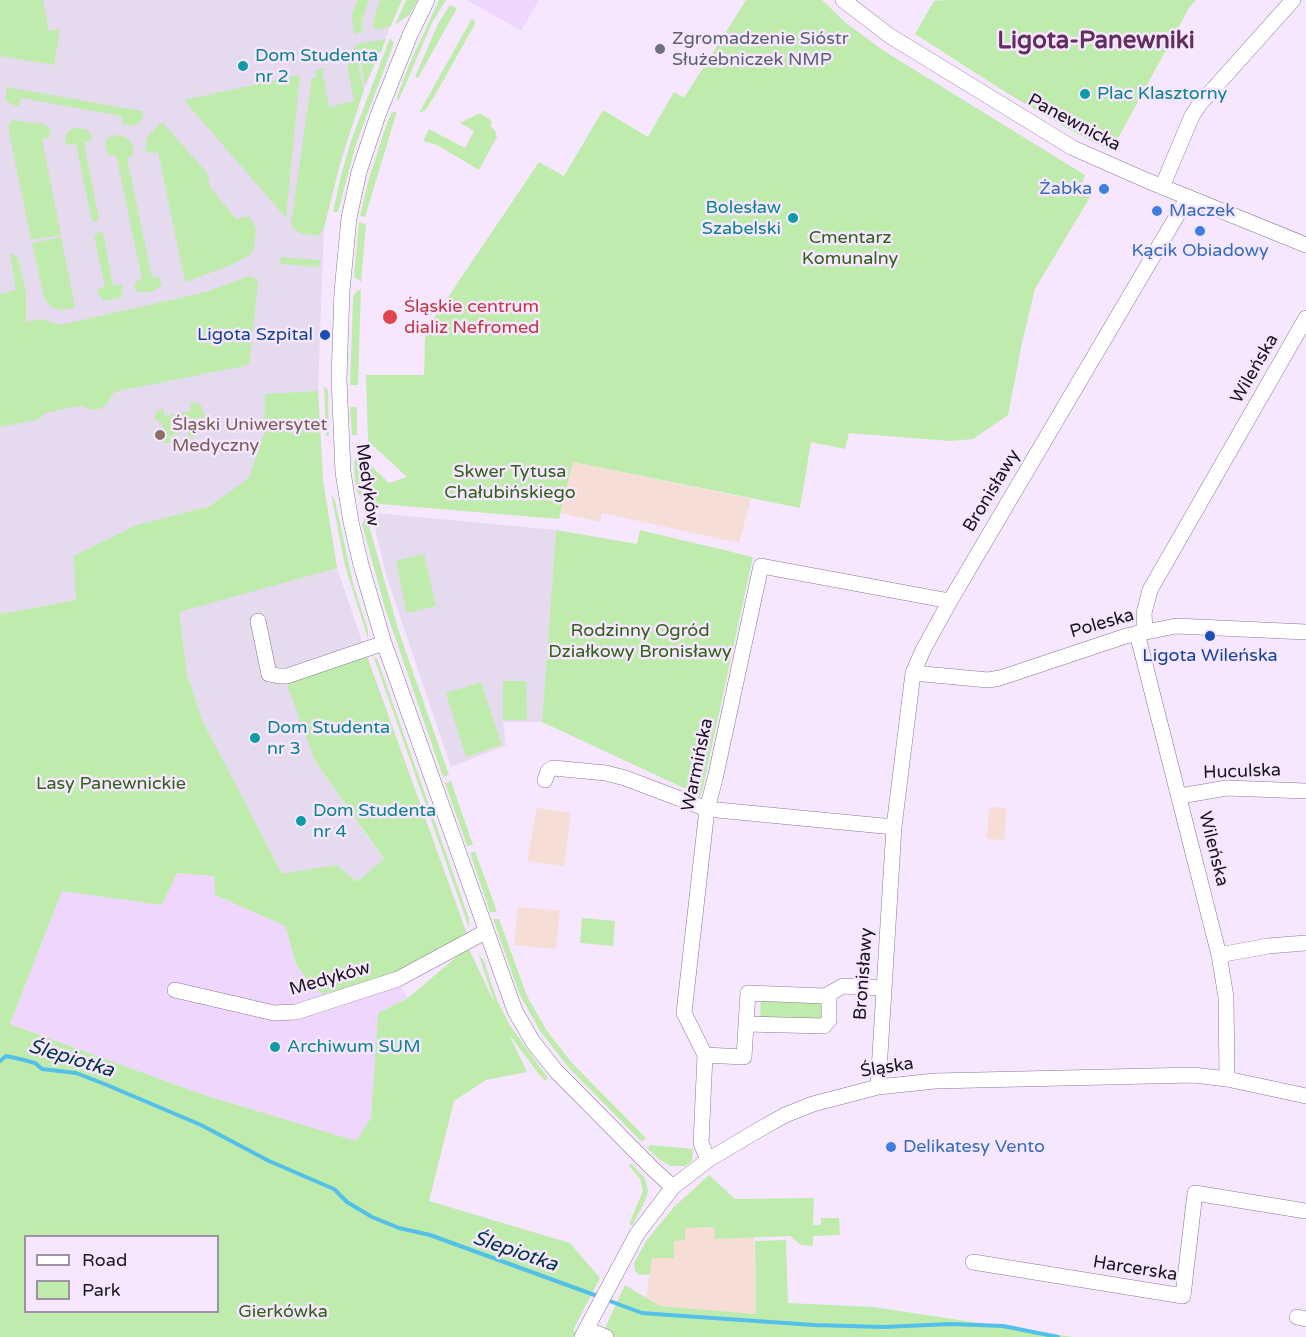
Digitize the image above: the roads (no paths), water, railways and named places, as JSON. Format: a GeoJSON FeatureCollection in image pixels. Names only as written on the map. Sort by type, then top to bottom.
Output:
{"type":"FeatureCollection","features":[{"type":"Feature","properties":{"kind":"street","name":"Medyków"},"geometry":{"type":"LineString","coordinates":[[427,0],[395,71],[359,172],[349,218],[342,291],[339,378],[344,485],[358,555],[384,643],[510,1001],[533,1042],[570,1086],[673,1187]]}},
{"type":"Feature","properties":{"kind":"street","name":"Panewnicka"},"geometry":{"type":"LineString","coordinates":[[843,0],[890,36],[1048,134],[1107,164],[1306,245]]}},
{"type":"Feature","properties":{"kind":"street"},"geometry":{"type":"LineString","coordinates":[[1162,187],[1192,116],[1199,105],[1293,0]]}},
{"type":"Feature","properties":{"kind":"street","name":"Bronisławy"},"geometry":{"type":"LineString","coordinates":[[878,1087],[882,988],[894,827],[913,673],[950,601],[1188,197]]}},
{"type":"Feature","properties":{"kind":"street","name":"Wileńska"},"geometry":{"type":"LineString","coordinates":[[1227,1079],[1226,997],[1219,955],[1141,632],[1150,590],[1306,318]]}},
{"type":"Feature","properties":{"kind":"street","name":"Warmińska"},"geometry":{"type":"LineString","coordinates":[[708,1160],[701,1143],[705,1055],[684,1013],[707,809],[718,768],[761,566],[950,601]]}},
{"type":"Feature","properties":{"kind":"street"},"geometry":{"type":"LineString","coordinates":[[258,621],[269,674],[279,676],[287,676],[384,643]]}},
{"type":"Feature","properties":{"kind":"street","name":"Poleska"},"geometry":{"type":"LineString","coordinates":[[913,673],[974,680],[994,679],[1141,632],[1176,626],[1306,632]]}},
{"type":"Feature","properties":{"kind":"street"},"geometry":{"type":"LineString","coordinates":[[544,780],[548,771],[553,768],[606,773],[707,809],[894,827]]}},
{"type":"Feature","properties":{"kind":"street","name":"Huculska"},"geometry":{"type":"LineString","coordinates":[[1180,795],[1227,788],[1306,791]]}},
{"type":"Feature","properties":{"kind":"street","name":"Medyków"},"geometry":{"type":"LineString","coordinates":[[175,990],[274,1013],[296,1012],[398,979],[485,932]]}},
{"type":"Feature","properties":{"kind":"street"},"geometry":{"type":"LineString","coordinates":[[1219,955],[1268,946],[1306,943]]}},
{"type":"Feature","properties":{"kind":"street"},"geometry":{"type":"LineString","coordinates":[[705,1055],[744,1057],[748,993],[829,995],[843,986],[882,988]]}},
{"type":"Feature","properties":{"kind":"street"},"geometry":{"type":"LineString","coordinates":[[746,1024],[824,1026],[829,1020],[829,995]]}},
{"type":"Feature","properties":{"kind":"street","name":"Śląska"},"geometry":{"type":"LineString","coordinates":[[584,1333],[608,1284],[637,1234],[673,1187],[708,1160],[785,1115],[822,1101],[878,1087],[935,1081],[1193,1076],[1227,1079],[1306,1096]]}},
{"type":"Feature","properties":{"kind":"street","name":"Harcerska"},"geometry":{"type":"LineString","coordinates":[[973,1262],[1183,1296],[1195,1192],[1306,1211]]}},
{"type":"Feature","properties":{"kind":"street"},"geometry":{"type":"LineString","coordinates":[[584,1333],[606,1337]]}},
{"type":"Feature","properties":{"kind":"waterway","name":"Ślepiotka"},"geometry":{"type":"LineString","coordinates":[[0,1061],[6,1056],[20,1059],[35,1063],[42,1069],[76,1073],[107,1085],[201,1125],[269,1161],[334,1189],[347,1202],[372,1217],[399,1228],[430,1235],[600,1297]]}},
{"type":"Feature","properties":{"kind":"waterway","name":"Ślepiotka"},"geometry":{"type":"LineString","coordinates":[[607,1300],[642,1313],[814,1325],[1003,1326],[1058,1337]]}},
{"type":"Feature","properties":{"kind":"place","name":"Zgromadzenie Sióstr Służebniczek NMP"},"geometry":{"type":"Point","coordinates":[660,49]}},
{"type":"Feature","properties":{"kind":"place","name":"Dom Studenta nr 2"},"geometry":{"type":"Point","coordinates":[243,66]}},
{"type":"Feature","properties":{"kind":"place","name":"Plac Klasztorny"},"geometry":{"type":"Point","coordinates":[1085,94]}},
{"type":"Feature","properties":{"kind":"place","name":"Żabka"},"geometry":{"type":"Point","coordinates":[1104,189]}},
{"type":"Feature","properties":{"kind":"place","name":"Maczek"},"geometry":{"type":"Point","coordinates":[1157,211]}},
{"type":"Feature","properties":{"kind":"place","name":"Bolesław Szabelski"},"geometry":{"type":"Point","coordinates":[793,218]}},
{"type":"Feature","properties":{"kind":"place","name":"Kącik Obiadowy"},"geometry":{"type":"Point","coordinates":[1200,231]}},
{"type":"Feature","properties":{"kind":"place","name":"Śląskie centrum dializ Nefromed"},"geometry":{"type":"Point","coordinates":[390,317]}},
{"type":"Feature","properties":{"kind":"place","name":"Ligota Szpital"},"geometry":{"type":"Point","coordinates":[325,335]}},
{"type":"Feature","properties":{"kind":"place","name":"Śląski Uniwersytet Medyczny"},"geometry":{"type":"Point","coordinates":[160,435]}},
{"type":"Feature","properties":{"kind":"place","name":"Ligota Wileńska"},"geometry":{"type":"Point","coordinates":[1210,636]}},
{"type":"Feature","properties":{"kind":"place","name":"Dom Studenta nr 3"},"geometry":{"type":"Point","coordinates":[255,738]}},
{"type":"Feature","properties":{"kind":"place","name":"Dom Studenta nr 4"},"geometry":{"type":"Point","coordinates":[301,821]}},
{"type":"Feature","properties":{"kind":"place","name":"Archiwum SUM"},"geometry":{"type":"Point","coordinates":[275,1047]}},
{"type":"Feature","properties":{"kind":"place","name":"Delikatesy Vento"},"geometry":{"type":"Point","coordinates":[891,1147]}},
{"type":"Feature","properties":{"kind":"district","name":"Ligota-Panewniki"},"geometry":{"type":"Point","coordinates":[1096,42]}},
{"type":"Feature","properties":{"kind":"park label","name":"Cmentarz Komunalny"},"geometry":{"type":"Point","coordinates":[850,248]}},
{"type":"Feature","properties":{"kind":"park label","name":"Skwer Tytusa Chałubińskiego"},"geometry":{"type":"Point","coordinates":[510,482]}},
{"type":"Feature","properties":{"kind":"park label","name":"Rodzinny Ogród Działkowy Bronisławy"},"geometry":{"type":"Point","coordinates":[640,641]}},
{"type":"Feature","properties":{"kind":"park label","name":"Lasy Panewnickie"},"geometry":{"type":"Point","coordinates":[111,784]}},
{"type":"Feature","properties":{"kind":"park label","name":"Gierkówka"},"geometry":{"type":"Point","coordinates":[283,1312]}}]}
